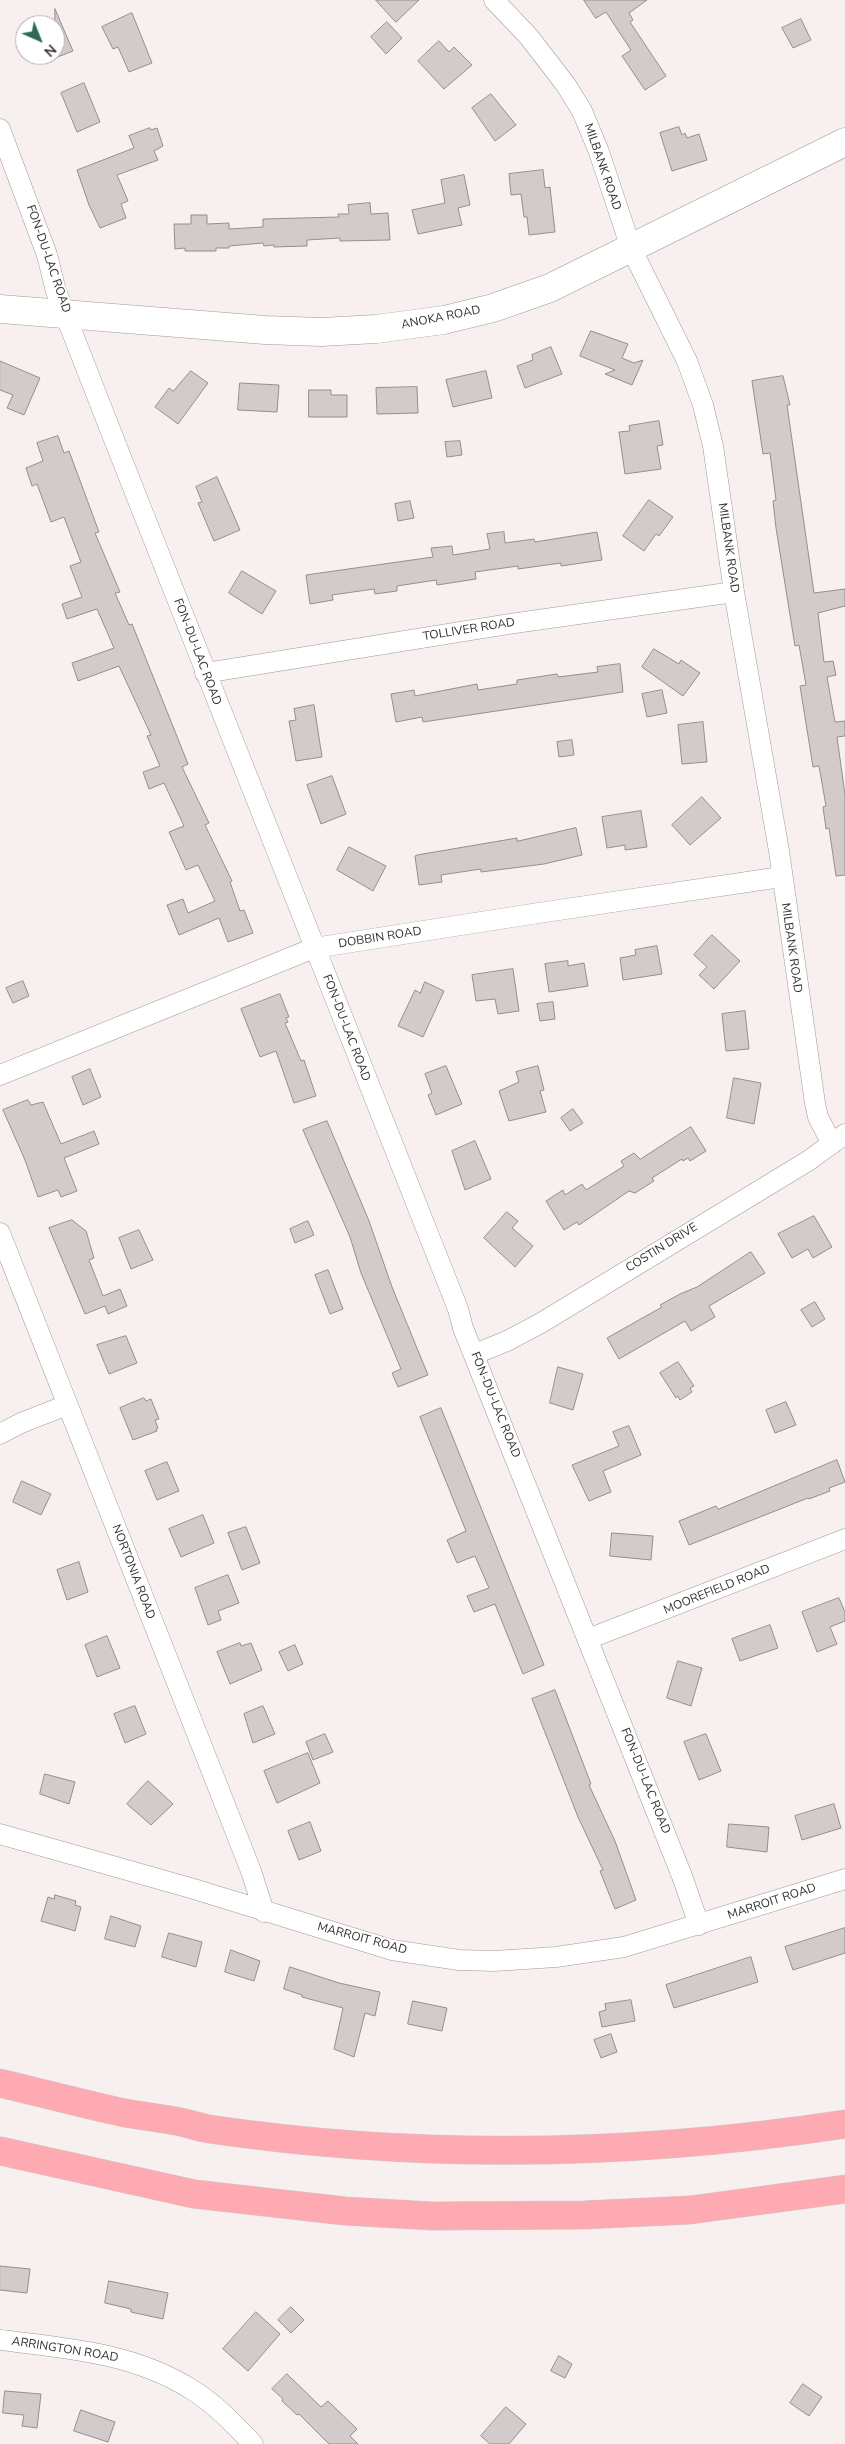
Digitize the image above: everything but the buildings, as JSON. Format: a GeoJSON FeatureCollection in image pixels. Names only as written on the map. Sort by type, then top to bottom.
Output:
{"type":"FeatureCollection","features":[{"type":"Feature","properties":{"kind":"highway"},"geometry":{"type":"LineString","coordinates":[[0,2084],[126,2113],[207,2128],[351,2145],[435,2150],[582,2150],[684,2144],[778,2134],[845,2124]]}},
{"type":"Feature","properties":{"kind":"highway"},"geometry":{"type":"LineString","coordinates":[[0,2151],[194,2194],[345,2211],[432,2216],[584,2215],[690,2210],[845,2189]]}},
{"type":"Feature","properties":{"kind":"street","name":"MILBANK ROAD"},"geometry":{"type":"LineString","coordinates":[[494,0],[529,37],[566,85],[582,111],[599,152],[631,248],[688,362],[703,405],[713,446],[734,592],[781,878],[815,1103],[818,1117],[838,1139]]}},
{"type":"Feature","properties":{"kind":"street","name":"FON-DU-LAC ROAD"},"geometry":{"type":"LineString","coordinates":[[0,129],[44,246],[56,291],[205,673],[682,1876],[699,1925]]}},
{"type":"Feature","properties":{"kind":"street","name":"ANOKA ROAD"},"geometry":{"type":"LineString","coordinates":[[0,309],[265,330],[321,332],[376,329],[444,320],[493,308],[550,288],[845,142]]}},
{"type":"Feature","properties":{"kind":"street","name":"TOLLIVER ROAD"},"geometry":{"type":"LineString","coordinates":[[205,673],[250,664],[509,624],[734,592]]}},
{"type":"Feature","properties":{"kind":"street","name":"DOBBIN ROAD"},"geometry":{"type":"LineString","coordinates":[[0,1075],[314,948],[781,878]]}},
{"type":"Feature","properties":{"kind":"street","name":"COSTIN DRIVE"},"geometry":{"type":"LineString","coordinates":[[475,1354],[507,1341],[541,1322],[808,1161],[838,1139]]}},
{"type":"Feature","properties":{"kind":"street","name":"NORTONIA ROAD"},"geometry":{"type":"LineString","coordinates":[[0,1233],[251,1871],[264,1912]]}},
{"type":"Feature","properties":{"kind":"street"},"geometry":{"type":"LineString","coordinates":[[0,1434],[21,1423],[68,1405]]}},
{"type":"Feature","properties":{"kind":"street","name":"MOOREFIELD ROAD"},"geometry":{"type":"LineString","coordinates":[[588,1639],[845,1539]]}},
{"type":"Feature","properties":{"kind":"street","name":"MARROIT ROAD"},"geometry":{"type":"LineString","coordinates":[[0,1834],[392,1950],[459,1960],[494,1961],[591,1953],[624,1947],[845,1878]]}},
{"type":"Feature","properties":{"kind":"street","name":"ARRINGTON ROAD"},"geometry":{"type":"LineString","coordinates":[[0,2340],[104,2354],[152,2369],[195,2392],[222,2413],[253,2444]]}}]}
